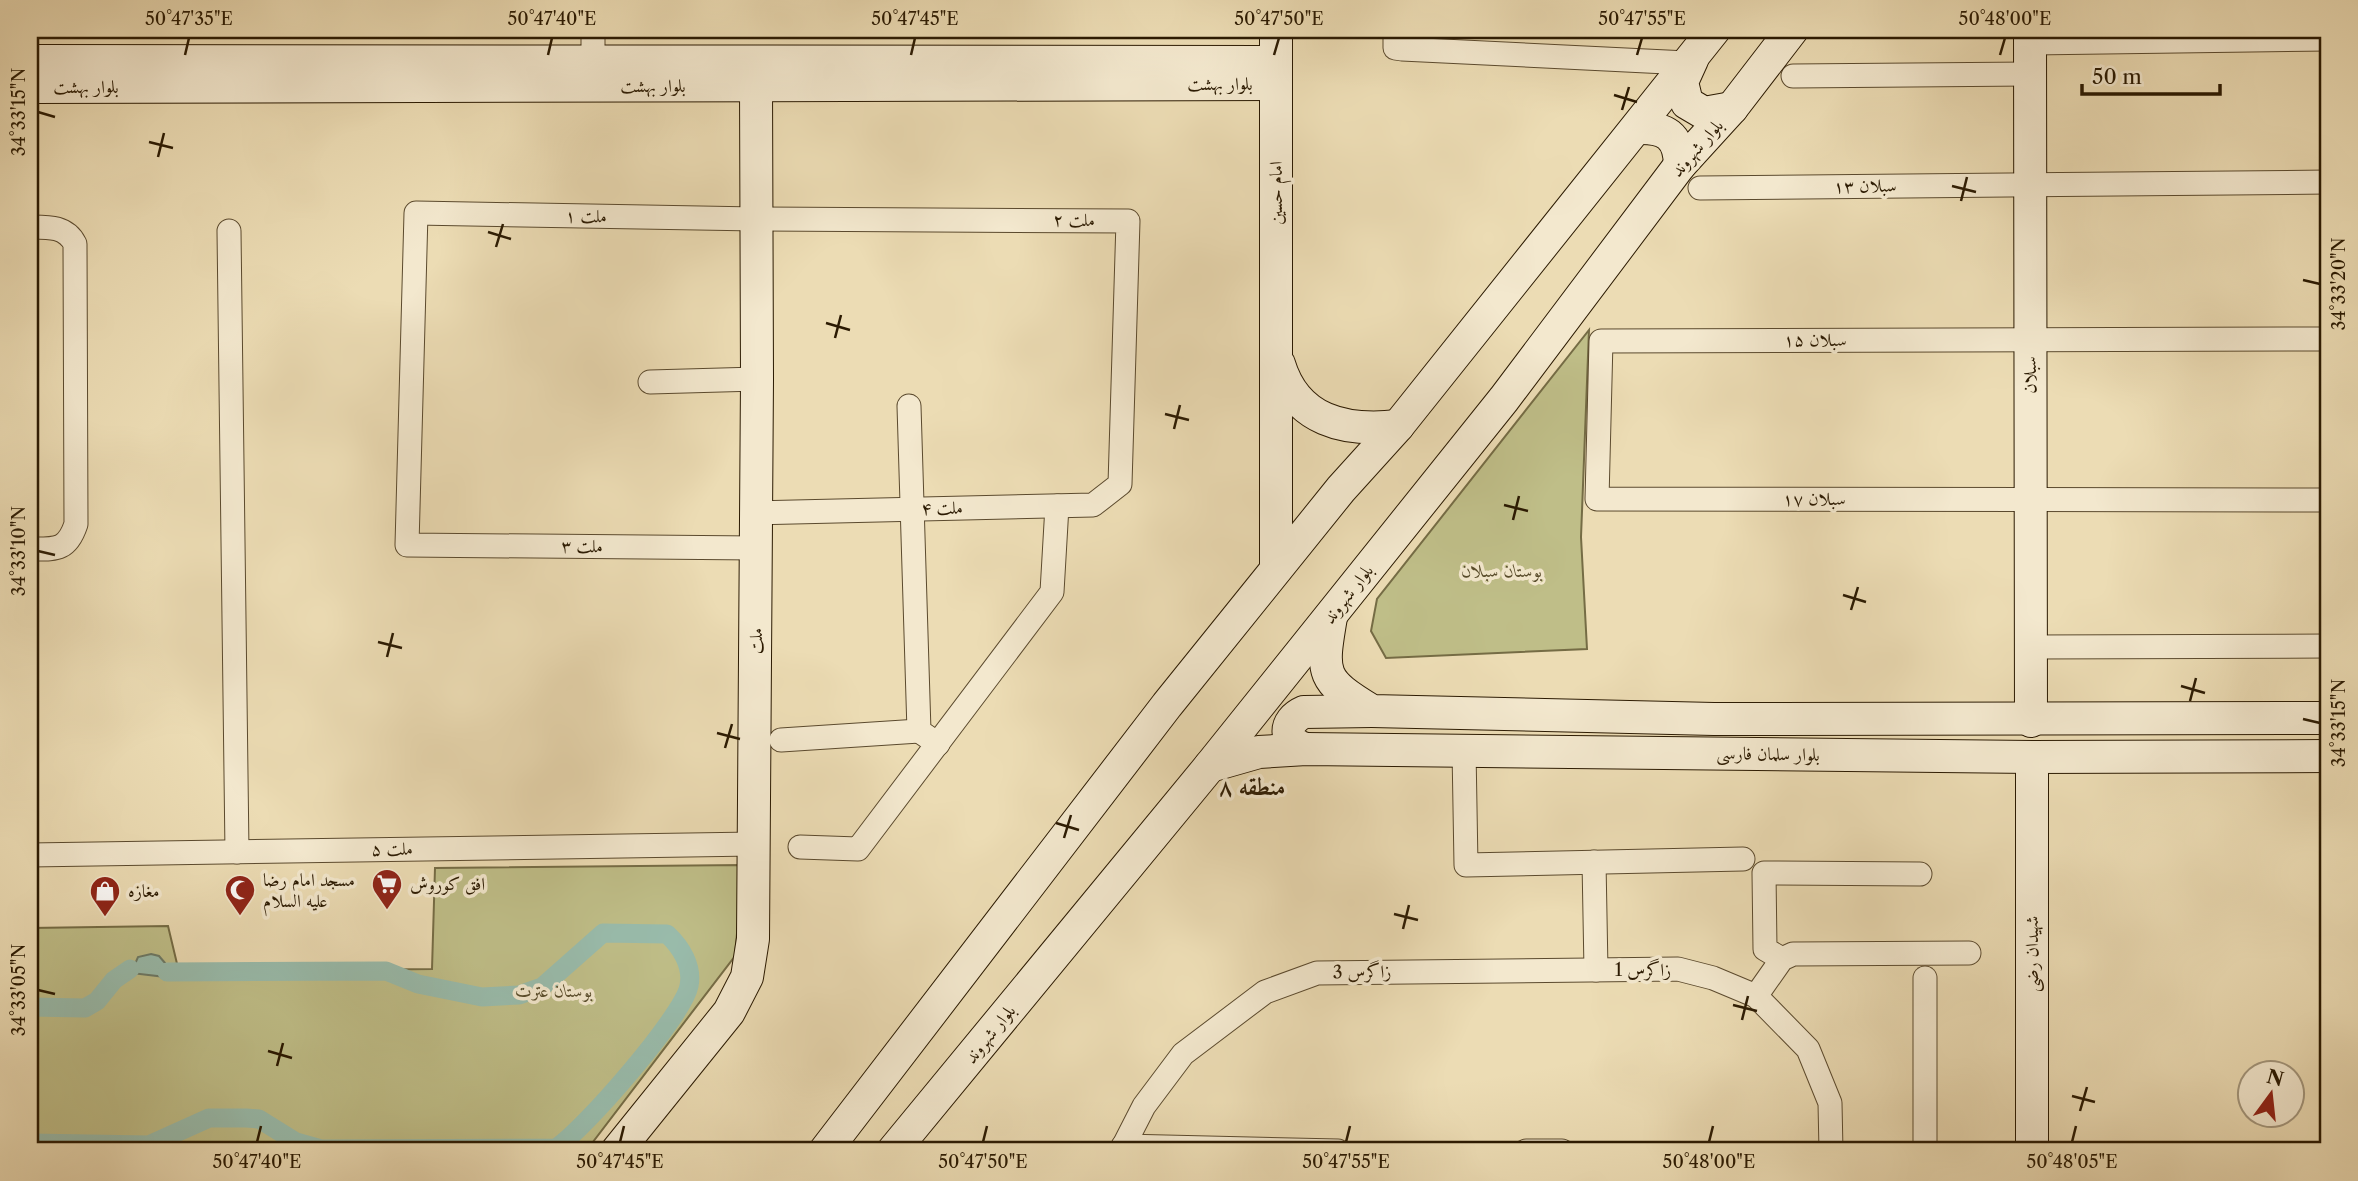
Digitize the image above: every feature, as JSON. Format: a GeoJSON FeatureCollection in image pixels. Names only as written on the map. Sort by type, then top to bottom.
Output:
{"type":"FeatureCollection","features":[{"type":"Feature","properties":{"kind":"main road","name":"امام حسین"},"geometry":{"type":"LineString","coordinates":[[1276,30],[1276,569]]}},
{"type":"Feature","properties":{"kind":"main road"},"geometry":{"type":"LineString","coordinates":[[825,1151],[1167,705],[1341,489],[1398,426],[1714,30]]}},
{"type":"Feature","properties":{"kind":"main road","name":"بلوار شهروند"},"geometry":{"type":"LineString","coordinates":[[893,1151],[1210,766],[1504,399],[1690,176],[1732,108],[1791,30]]}},
{"type":"Feature","properties":{"kind":"main road","name":"سبلان"},"geometry":{"type":"LineString","coordinates":[[2030,36],[2031,721]]}},
{"type":"Feature","properties":{"kind":"main road","name":"بلوار بهشت"},"geometry":{"type":"LineString","coordinates":[[30,61],[593,59],[1276,73]]}},
{"type":"Feature","properties":{"kind":"main road","name":"بلوار بهشت"},"geometry":{"type":"LineString","coordinates":[[30,87],[593,59],[755,86],[1276,73]]}},
{"type":"Feature","properties":{"kind":"main road"},"geometry":{"type":"LineString","coordinates":[[1691,59],[1682,82],[1687,103],[1704,113],[1732,108]]}},
{"type":"Feature","properties":{"kind":"main road","name":"ملت"},"geometry":{"type":"LineString","coordinates":[[617,1151],[729,1012],[747,977],[753,939],[758,379],[755,86]]}},
{"type":"Feature","properties":{"kind":"main road"},"geometry":{"type":"LineString","coordinates":[[1637,128],[1656,127],[1668,134],[1679,149],[1690,176]]}},
{"type":"Feature","properties":{"kind":"main road"},"geometry":{"type":"LineString","coordinates":[[1277,356],[1285,382],[1301,404],[1323,418],[1349,427],[1398,426]]}},
{"type":"Feature","properties":{"kind":"main road"},"geometry":{"type":"LineString","coordinates":[[1331,616],[1324,661],[1338,690],[1372,711]]}},
{"type":"Feature","properties":{"kind":"main road","name":"بلوار سلمان فارسی"},"geometry":{"type":"LineString","coordinates":[[1306,750],[1295,746],[1288,737],[1288,726],[1294,717],[1304,712],[2031,721],[2328,718]]}},
{"type":"Feature","properties":{"kind":"main road","name":"بلوار سلمان فارسی"},"geometry":{"type":"LineString","coordinates":[[1210,766],[1259,752],[1306,750],[2032,757],[2328,755]]}},
{"type":"Feature","properties":{"kind":"main road","name":"شهیدان رضی"},"geometry":{"type":"LineString","coordinates":[[2032,757],[2032,1151]]}},
{"type":"Feature","properties":{"kind":"street"},"geometry":{"type":"LineString","coordinates":[[2030,36],[2328,39]]}},
{"type":"Feature","properties":{"kind":"street"},"geometry":{"type":"LineString","coordinates":[[1398,40],[1691,59]]}},
{"type":"Feature","properties":{"kind":"street"},"geometry":{"type":"LineString","coordinates":[[1793,76],[2029,75]]}},
{"type":"Feature","properties":{"kind":"street","name":"سبلان ۱۳"},"geometry":{"type":"LineString","coordinates":[[1690,176],[2030,184],[2328,182]]}},
{"type":"Feature","properties":{"kind":"street","name":"ملت ۱"},"geometry":{"type":"LineString","coordinates":[[407,545],[416,213],[756,219]]}},
{"type":"Feature","properties":{"kind":"street","name":"ملت ۲"},"geometry":{"type":"LineString","coordinates":[[756,219],[1128,221],[1120,484]]}},
{"type":"Feature","properties":{"kind":"street"},"geometry":{"type":"LineString","coordinates":[[30,227],[59,229],[70,234],[75,244],[76,524],[71,539],[61,547],[30,549]]}},
{"type":"Feature","properties":{"kind":"street"},"geometry":{"type":"LineString","coordinates":[[229,231],[237,852]]}},
{"type":"Feature","properties":{"kind":"street","name":"سبلان ۱۵"},"geometry":{"type":"LineString","coordinates":[[1597,499],[1601,341],[2328,339]]}},
{"type":"Feature","properties":{"kind":"street"},"geometry":{"type":"LineString","coordinates":[[650,382],[758,379]]}},
{"type":"Feature","properties":{"kind":"street"},"geometry":{"type":"LineString","coordinates":[[909,406],[911,509],[928,737]]}},
{"type":"Feature","properties":{"kind":"street","name":"ملت ۴"},"geometry":{"type":"LineString","coordinates":[[756,513],[1093,505],[1120,484]]}},
{"type":"Feature","properties":{"kind":"street","name":"سبلان ۱۷"},"geometry":{"type":"LineString","coordinates":[[1597,499],[2328,499]]}},
{"type":"Feature","properties":{"kind":"street"},"geometry":{"type":"LineString","coordinates":[[800,847],[858,849],[928,737],[1052,592],[1057,506]]}},
{"type":"Feature","properties":{"kind":"street","name":"ملت ۳"},"geometry":{"type":"LineString","coordinates":[[407,545],[756,548]]}},
{"type":"Feature","properties":{"kind":"street"},"geometry":{"type":"LineString","coordinates":[[2031,647],[2328,646]]}},
{"type":"Feature","properties":{"kind":"street"},"geometry":{"type":"LineString","coordinates":[[780,740],[928,737]]}},
{"type":"Feature","properties":{"kind":"street"},"geometry":{"type":"LineString","coordinates":[[1464,750],[1466,865],[1743,859]]}},
{"type":"Feature","properties":{"kind":"street","name":"ملت ۵"},"geometry":{"type":"LineString","coordinates":[[30,855],[754,844]]}},
{"type":"Feature","properties":{"kind":"street"},"geometry":{"type":"LineString","coordinates":[[1594,862],[1596,970]]}},
{"type":"Feature","properties":{"kind":"street"},"geometry":{"type":"LineString","coordinates":[[1782,960],[1765,949],[1764,873],[1920,874]]}},
{"type":"Feature","properties":{"kind":"street"},"geometry":{"type":"LineString","coordinates":[[1756,996],[1782,960],[1793,954],[1969,953]]}},
{"type":"Feature","properties":{"kind":"street","name":"زاگرس 1"},"geometry":{"type":"LineString","coordinates":[[1596,970],[1678,969],[1713,978],[1756,996],[1808,1049],[1830,1103],[1830,1151]]}},
{"type":"Feature","properties":{"kind":"street","name":"زاگرس 3"},"geometry":{"type":"LineString","coordinates":[[1122,1149],[1144,1106],[1183,1054],[1265,992],[1317,973],[1596,970]]}},
{"type":"Feature","properties":{"kind":"street"},"geometry":{"type":"LineString","coordinates":[[1925,978],[1925,1151]]}},
{"type":"Feature","properties":{"kind":"street"},"geometry":{"type":"LineString","coordinates":[[1122,1149],[1338,1151]]}},
{"type":"Feature","properties":{"kind":"street"},"geometry":{"type":"LineString","coordinates":[[1526,1151],[1562,1151]]}},
{"type":"Feature","properties":{"kind":"green space","name":"بوستان سبلان"},"geometry":{"type":"Polygon","coordinates":[[[1589,330],[1581,537],[1587,649],[1386,658],[1371,631],[1377,599],[1589,330]]]}},
{"type":"Feature","properties":{"kind":"green space","name":"بوستان عترت"},"geometry":{"type":"Polygon","coordinates":[[[743,865],[735,956],[586,1151],[30,1151],[30,928],[168,926],[179,972],[432,969],[435,868],[743,865]]]}},
{"type":"Feature","properties":{"kind":"shaded area"},"geometry":{"type":"Polygon","coordinates":[[[151,954],[159,956],[165,963],[166,977],[131,973],[138,957],[151,954]]]}},
{"type":"Feature","properties":{"kind":"waterway"},"geometry":{"type":"LineString","coordinates":[[30,1143],[149,1145],[209,1118],[246,1118],[259,1119],[296,1142],[321,1149],[556,1148],[587,1120],[651,1046],[683,1001],[690,979],[685,957],[667,934],[603,933],[542,987],[519,995],[482,997],[418,984],[386,971],[167,972]]}},
{"type":"Feature","properties":{"kind":"waterway"},"geometry":{"type":"LineString","coordinates":[[30,1007],[85,1008],[97,1001],[114,980],[130,969]]}},
{"type":"Feature","properties":{"kind":"place","name":"افق کوروش"},"geometry":{"type":"Point","coordinates":[387,911]}},
{"type":"Feature","properties":{"kind":"place","name":"مسجد امام رضا علیه السلام"},"geometry":{"type":"Point","coordinates":[240,917]}},
{"type":"Feature","properties":{"kind":"place","name":"مغازه"},"geometry":{"type":"Point","coordinates":[105,918]}},
{"type":"Feature","properties":{"kind":"district","name":"منطقه ۸"},"geometry":{"type":"Point","coordinates":[1252,786]}}]}
